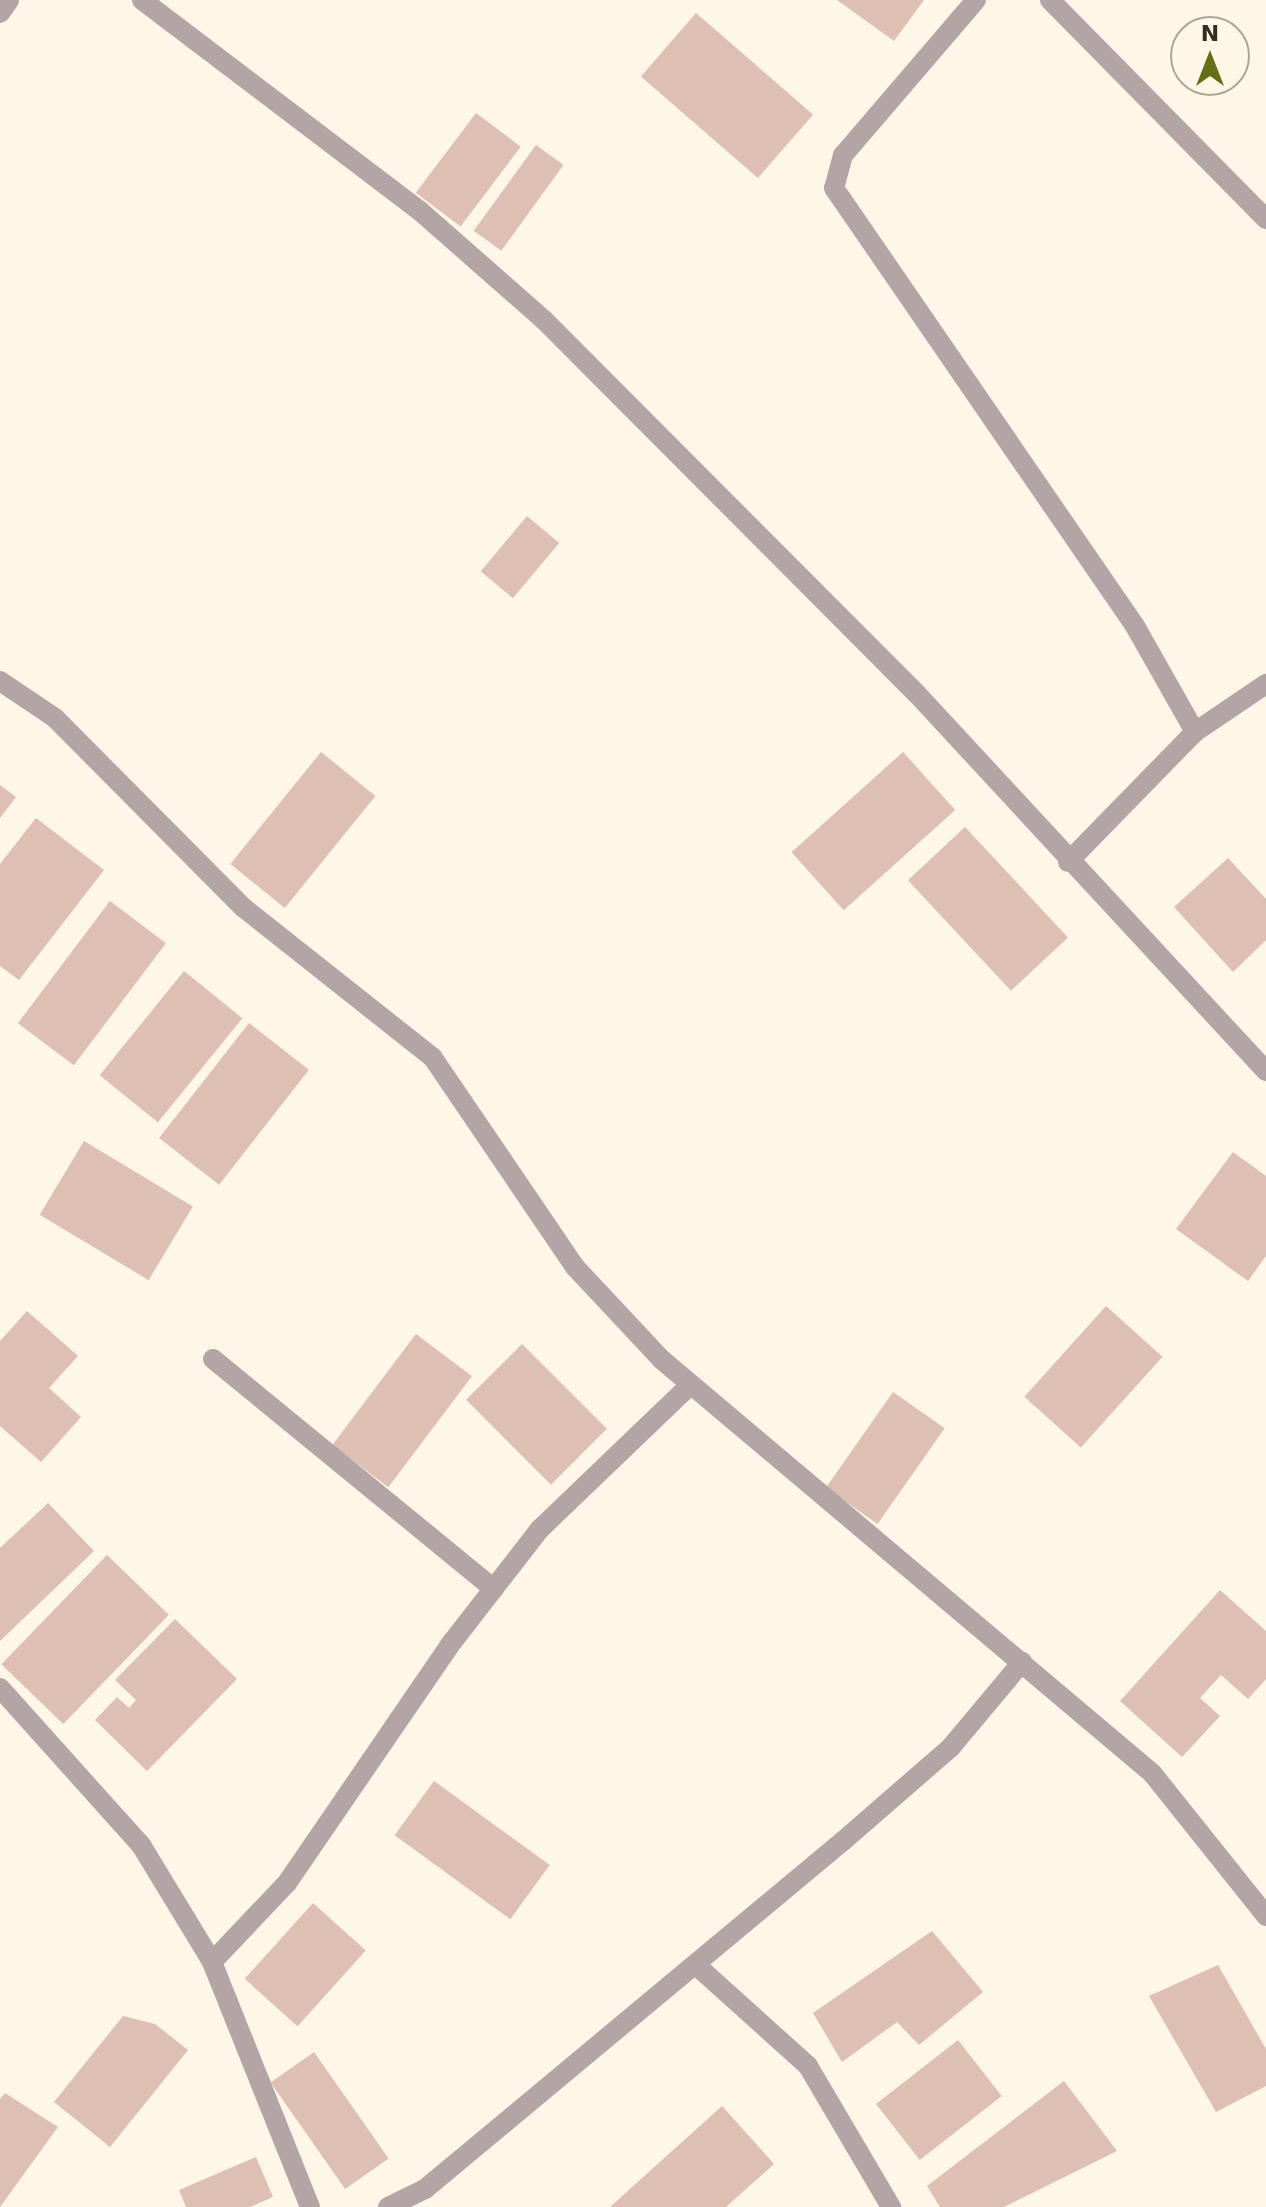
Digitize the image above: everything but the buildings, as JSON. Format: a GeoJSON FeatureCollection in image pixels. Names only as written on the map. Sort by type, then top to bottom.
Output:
{"type":"FeatureCollection","features":[{"type":"Feature","properties":{"kind":"street"},"geometry":{"type":"LineString","coordinates":[[0,13],[9,0]]}},
{"type":"Feature","properties":{"kind":"street"},"geometry":{"type":"LineString","coordinates":[[142,0],[420,211],[544,320],[917,694],[1068,862],[1266,1071]]}},
{"type":"Feature","properties":{"kind":"street"},"geometry":{"type":"LineString","coordinates":[[976,0],[843,155],[834,188],[1135,626],[1195,732]]}},
{"type":"Feature","properties":{"kind":"street"},"geometry":{"type":"LineString","coordinates":[[1050,0],[1266,219]]}},
{"type":"Feature","properties":{"kind":"street"},"geometry":{"type":"LineString","coordinates":[[0,681],[55,718],[244,908],[433,1058],[575,1267],[690,1385],[1152,1773],[1266,1916]]}},
{"type":"Feature","properties":{"kind":"street"},"geometry":{"type":"LineString","coordinates":[[1068,862],[1195,732],[1266,684]]}},
{"type":"Feature","properties":{"kind":"street"},"geometry":{"type":"LineString","coordinates":[[213,1359],[494,1589]]}},
{"type":"Feature","properties":{"kind":"street"},"geometry":{"type":"LineString","coordinates":[[212,1962],[287,1883],[494,1589],[540,1529],[690,1385]]}},
{"type":"Feature","properties":{"kind":"street"},"geometry":{"type":"LineString","coordinates":[[388,2207],[425,2189],[696,1965],[951,1747],[1022,1662]]}},
{"type":"Feature","properties":{"kind":"street"},"geometry":{"type":"LineString","coordinates":[[0,1688],[141,1845],[212,1962],[310,2207]]}},
{"type":"Feature","properties":{"kind":"street"},"geometry":{"type":"LineString","coordinates":[[696,1965],[808,2066],[891,2207]]}}]}
